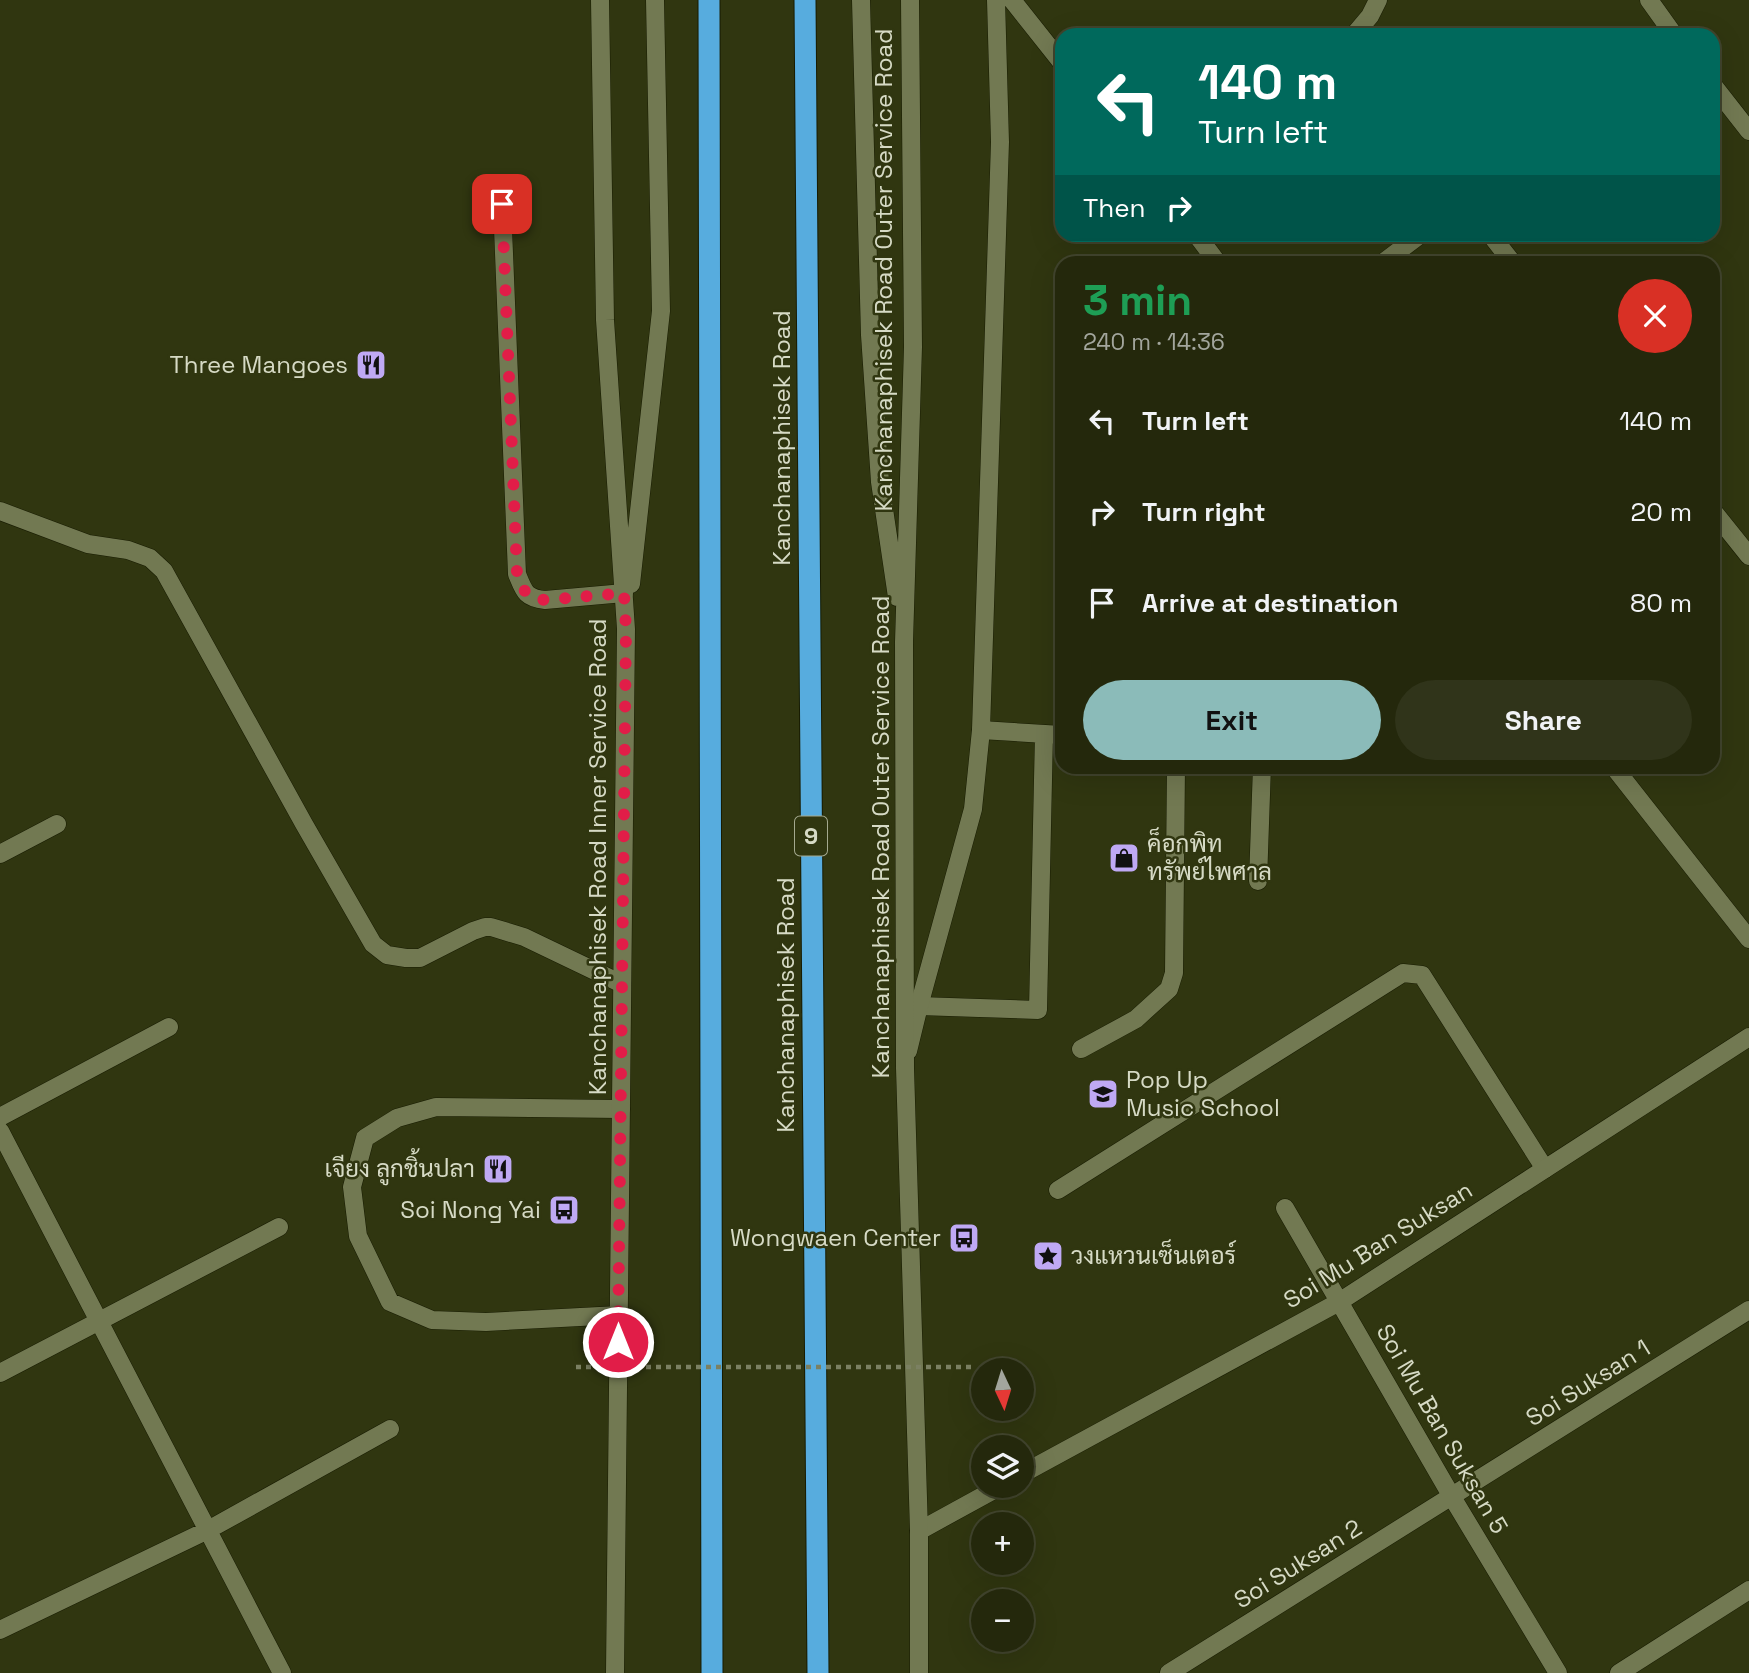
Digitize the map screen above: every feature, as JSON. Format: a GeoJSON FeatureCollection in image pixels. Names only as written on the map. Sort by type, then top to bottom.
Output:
{"type":"FeatureCollection","features":[{"type":"Feature","properties":{"kind":"highway"},"geometry":{"type":"LineString","coordinates":[[709,0],[712,1673]]}},
{"type":"Feature","properties":{"kind":"highway","name":"Kanchanaphisek Road"},"geometry":{"type":"LineString","coordinates":[[805,0],[818,1673]]}},
{"type":"Feature","properties":{"kind":"street","name":"Kanchanaphisek Road Inner Service Road"},"geometry":{"type":"LineString","coordinates":[[600,0],[605,320],[626,629],[615,1673]]}},
{"type":"Feature","properties":{"kind":"street"},"geometry":{"type":"LineString","coordinates":[[626,629],[661,311],[655,0]]}},
{"type":"Feature","properties":{"kind":"street","name":"Kanchanaphisek Road Outer Service Road"},"geometry":{"type":"LineString","coordinates":[[910,0],[913,347],[904,642],[905,1068],[919,1531],[919,1673]]}},
{"type":"Feature","properties":{"kind":"street"},"geometry":{"type":"LineString","coordinates":[[905,1068],[919,1006],[973,809],[981,730],[1000,142],[996,0]]}},
{"type":"Feature","properties":{"kind":"street"},"geometry":{"type":"LineString","coordinates":[[1012,0],[1055,54]]}},
{"type":"Feature","properties":{"kind":"street"},"geometry":{"type":"LineString","coordinates":[[1360,28],[1378,0]]}},
{"type":"Feature","properties":{"kind":"street"},"geometry":{"type":"LineString","coordinates":[[1649,0],[1669,28]]}},
{"type":"Feature","properties":{"kind":"street"},"geometry":{"type":"LineString","coordinates":[[861,4],[870,335],[880,482],[904,642]]}},
{"type":"Feature","properties":{"kind":"street"},"geometry":{"type":"LineString","coordinates":[[1720,94],[1749,131]]}},
{"type":"Feature","properties":{"kind":"street"},"geometry":{"type":"LineString","coordinates":[[502,204],[517,574],[524,593],[534,599],[624,593]]}},
{"type":"Feature","properties":{"kind":"street"},"geometry":{"type":"LineString","coordinates":[[1392,256],[1410,242]]}},
{"type":"Feature","properties":{"kind":"street"},"geometry":{"type":"LineString","coordinates":[[1496,242],[1507,256]]}},
{"type":"Feature","properties":{"kind":"street"},"geometry":{"type":"LineString","coordinates":[[0,511],[88,544],[128,550],[150,558],[164,571],[373,944],[387,955],[420,958],[473,931],[491,927],[524,937],[622,984]]}},
{"type":"Feature","properties":{"kind":"street"},"geometry":{"type":"LineString","coordinates":[[1720,520],[1749,556]]}},
{"type":"Feature","properties":{"kind":"street"},"geometry":{"type":"LineString","coordinates":[[981,730],[1055,735]]}},
{"type":"Feature","properties":{"kind":"street"},"geometry":{"type":"LineString","coordinates":[[919,1006],[1038,1010],[1044,734]]}},
{"type":"Feature","properties":{"kind":"street"},"geometry":{"type":"LineString","coordinates":[[1081,1049],[1136,1019],[1169,989],[1174,974],[1176,774]]}},
{"type":"Feature","properties":{"kind":"street"},"geometry":{"type":"LineString","coordinates":[[1258,881],[1262,774]]}},
{"type":"Feature","properties":{"kind":"street"},"geometry":{"type":"LineString","coordinates":[[1619,774],[1749,939]]}},
{"type":"Feature","properties":{"kind":"street"},"geometry":{"type":"LineString","coordinates":[[0,854],[57,824]]}},
{"type":"Feature","properties":{"kind":"street"},"geometry":{"type":"LineString","coordinates":[[1058,1190],[1403,973],[1422,975],[1545,1169]]}},
{"type":"Feature","properties":{"kind":"street"},"geometry":{"type":"LineString","coordinates":[[0,1117],[169,1027]]}},
{"type":"Feature","properties":{"kind":"street","name":"Soi Mu Ban Suksan"},"geometry":{"type":"LineString","coordinates":[[1034,1467],[1339,1302],[1749,1037]]}},
{"type":"Feature","properties":{"kind":"street"},"geometry":{"type":"LineString","coordinates":[[619,1315],[486,1322],[432,1320],[390,1302],[358,1236],[352,1187],[365,1138],[397,1118],[436,1107],[621,1109]]}},
{"type":"Feature","properties":{"kind":"street"},"geometry":{"type":"LineString","coordinates":[[0,1131],[282,1673]]}},
{"type":"Feature","properties":{"kind":"street","name":"Soi Mu Ban Suksan 5"},"geometry":{"type":"LineString","coordinates":[[1285,1208],[1452,1497],[1558,1673]]}},
{"type":"Feature","properties":{"kind":"street"},"geometry":{"type":"LineString","coordinates":[[0,1373],[279,1227]]}},
{"type":"Feature","properties":{"kind":"street","name":"Soi Suksan 1"},"geometry":{"type":"LineString","coordinates":[[1452,1497],[1749,1310]]}},
{"type":"Feature","properties":{"kind":"street"},"geometry":{"type":"LineString","coordinates":[[0,1630],[208,1530],[390,1429]]}},
{"type":"Feature","properties":{"kind":"street","name":"Soi Suksan 2"},"geometry":{"type":"LineString","coordinates":[[1169,1673],[1452,1497]]}},
{"type":"Feature","properties":{"kind":"street"},"geometry":{"type":"LineString","coordinates":[[919,1531],[979,1498]]}},
{"type":"Feature","properties":{"kind":"street"},"geometry":{"type":"LineString","coordinates":[[1619,1673],[1749,1590]]}},
{"type":"Feature","properties":{"kind":"path"},"geometry":{"type":"LineString","coordinates":[[576,1367],[971,1367]]}},
{"type":"Feature","properties":{"kind":"place","name":"Three Mangoes"},"geometry":{"type":"Point","coordinates":[371,365]}},
{"type":"Feature","properties":{"kind":"place","name":"ค็อกพิท ทรัพย์ไพศาล"},"geometry":{"type":"Point","coordinates":[1124,858]}},
{"type":"Feature","properties":{"kind":"place","name":"Pop Up Music School"},"geometry":{"type":"Point","coordinates":[1103,1094]}},
{"type":"Feature","properties":{"kind":"place","name":"เจียง ลูกชิ้นปลา"},"geometry":{"type":"Point","coordinates":[498,1169]}},
{"type":"Feature","properties":{"kind":"place","name":"Soi Nong Yai"},"geometry":{"type":"Point","coordinates":[564,1210]}},
{"type":"Feature","properties":{"kind":"place","name":"Wongwaen Center"},"geometry":{"type":"Point","coordinates":[964,1238]}},
{"type":"Feature","properties":{"kind":"place","name":"วงแหวนเซ็นเตอร์"},"geometry":{"type":"Point","coordinates":[1048,1256]}},
{"type":"Feature","properties":{"kind":"route"},"geometry":{"type":"LineString","coordinates":[[502,204],[517,574],[524,593],[534,599],[624,593],[626,629],[618,1342]]}}]}
